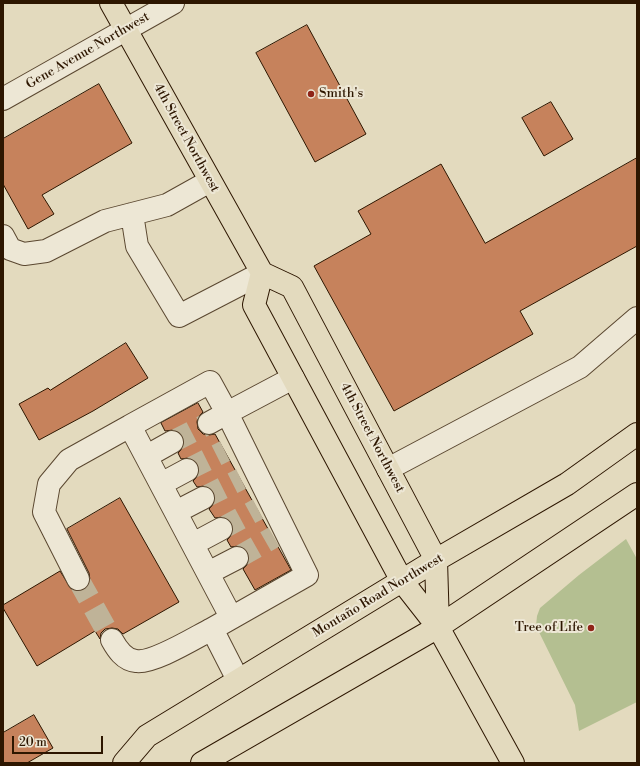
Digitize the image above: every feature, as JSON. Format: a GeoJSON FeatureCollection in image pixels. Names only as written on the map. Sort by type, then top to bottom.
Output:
{"type":"FeatureCollection","features":[{"type":"Feature","properties":{"kind":"main road","name":"4th Street Northwest"},"geometry":{"type":"LineString","coordinates":[[111,3],[262,273],[292,287],[436,560],[438,626]]}},
{"type":"Feature","properties":{"kind":"main road","name":"4th Street Northwest"},"geometry":{"type":"LineString","coordinates":[[262,273],[254,305],[402,581],[438,626],[513,763]]}},
{"type":"Feature","properties":{"kind":"main road","name":"Montaño Road Northwest"},"geometry":{"type":"LineString","coordinates":[[124,763],[147,736],[436,560],[567,484],[637,434]]}},
{"type":"Feature","properties":{"kind":"main road"},"geometry":{"type":"LineString","coordinates":[[202,763],[438,626],[637,494]]}},
{"type":"Feature","properties":{"kind":"street","name":"Gene Avenue Northwest"},"geometry":{"type":"LineString","coordinates":[[3,99],[173,3]]}},
{"type":"Feature","properties":{"kind":"street"},"geometry":{"type":"LineString","coordinates":[[3,236],[10,249],[24,254],[46,251],[105,221],[167,205],[210,181]]}},
{"type":"Feature","properties":{"kind":"street"},"geometry":{"type":"LineString","coordinates":[[132,214],[137,246],[180,316],[262,273]]}},
{"type":"Feature","properties":{"kind":"street"},"geometry":{"type":"LineString","coordinates":[[388,469],[580,367],[637,318]]}},
{"type":"Feature","properties":{"kind":"street"},"geometry":{"type":"LineString","coordinates":[[218,418],[293,378]]}},
{"type":"Feature","properties":{"kind":"street"},"geometry":{"type":"LineString","coordinates":[[78,579],[44,512],[49,484],[69,460],[210,382],[218,418],[280,534],[308,575],[212,629],[157,657],[136,662],[119,653],[112,640]]}},
{"type":"Feature","properties":{"kind":"street"},"geometry":{"type":"LineString","coordinates":[[130,426],[162,484],[231,618]]}},
{"type":"Feature","properties":{"kind":"street"},"geometry":{"type":"LineString","coordinates":[[147,456],[172,442]]}},
{"type":"Feature","properties":{"kind":"street"},"geometry":{"type":"LineString","coordinates":[[162,484],[188,470]]}},
{"type":"Feature","properties":{"kind":"street"},"geometry":{"type":"LineString","coordinates":[[176,512],[203,498]]}},
{"type":"Feature","properties":{"kind":"street"},"geometry":{"type":"LineString","coordinates":[[193,544],[221,529]]}},
{"type":"Feature","properties":{"kind":"street"},"geometry":{"type":"LineString","coordinates":[[208,573],[237,558]]}},
{"type":"Feature","properties":{"kind":"street"},"geometry":{"type":"LineString","coordinates":[[212,629],[238,680]]}},
{"type":"Feature","properties":{"kind":"green space"},"geometry":{"type":"Polygon","coordinates":[[[626,539],[637,559],[637,702],[579,731],[575,705],[536,626],[537,616],[540,608],[579,575],[626,539]]]}},
{"type":"Feature","properties":{"kind":"building","name":"Smith's"},"geometry":{"type":"Polygon","coordinates":[[[307,25],[366,134],[315,162],[256,53],[307,25]]]}},
{"type":"Feature","properties":{"kind":"building"},"geometry":{"type":"Polygon","coordinates":[[[99,84],[132,143],[42,195],[54,214],[28,229],[3,184],[3,139],[99,84]]]}},
{"type":"Feature","properties":{"kind":"building"},"geometry":{"type":"Polygon","coordinates":[[[551,102],[573,139],[544,156],[522,118],[551,102]]]}},
{"type":"Feature","properties":{"kind":"building"},"geometry":{"type":"Polygon","coordinates":[[[637,158],[637,246],[520,311],[533,334],[394,411],[314,266],[371,234],[358,211],[441,164],[485,243],[637,158]]]}},
{"type":"Feature","properties":{"kind":"building"},"geometry":{"type":"Polygon","coordinates":[[[126,343],[148,378],[93,411],[39,440],[19,404],[48,388],[50,390],[126,343]]]}},
{"type":"Feature","properties":{"kind":"building"},"geometry":{"type":"Polygon","coordinates":[[[198,403],[203,412],[198,417],[198,429],[203,434],[215,434],[291,570],[255,590],[243,569],[248,564],[248,552],[243,547],[231,547],[227,540],[231,536],[233,530],[232,523],[227,518],[215,518],[209,509],[214,504],[214,492],[209,487],[197,487],[193,481],[198,476],[198,464],[193,459],[181,459],[178,453],[182,449],[184,443],[183,436],[178,431],[165,431],[161,423],[198,403]]]}},
{"type":"Feature","properties":{"kind":"building"},"geometry":{"type":"Polygon","coordinates":[[[120,498],[179,602],[123,634],[118,629],[105,629],[101,633],[100,639],[95,631],[37,666],[3,608],[3,605],[60,571],[72,590],[83,590],[88,586],[90,580],[89,573],[67,529],[120,498]]]}},
{"type":"Feature","properties":{"kind":"building"},"geometry":{"type":"Polygon","coordinates":[[[34,715],[53,748],[27,763],[3,763],[3,733],[34,715]]]}},
{"type":"Feature","properties":{"kind":"tunnel"},"geometry":{"type":"LineString","coordinates":[[172,442],[209,423]]}},
{"type":"Feature","properties":{"kind":"tunnel"},"geometry":{"type":"LineString","coordinates":[[187,470],[225,451]]}},
{"type":"Feature","properties":{"kind":"tunnel"},"geometry":{"type":"LineString","coordinates":[[203,498],[241,479]]}},
{"type":"Feature","properties":{"kind":"tunnel"},"geometry":{"type":"LineString","coordinates":[[221,529],[258,509]]}},
{"type":"Feature","properties":{"kind":"tunnel"},"geometry":{"type":"LineString","coordinates":[[237,558],[274,537]]}},
{"type":"Feature","properties":{"kind":"tunnel"},"geometry":{"type":"LineString","coordinates":[[78,579],[112,640]]}},
{"type":"Feature","properties":{"kind":"place","name":"Smith's"},"geometry":{"type":"Point","coordinates":[311,94]}},
{"type":"Feature","properties":{"kind":"place","name":"Tree of Life"},"geometry":{"type":"Point","coordinates":[591,628]}}]}
